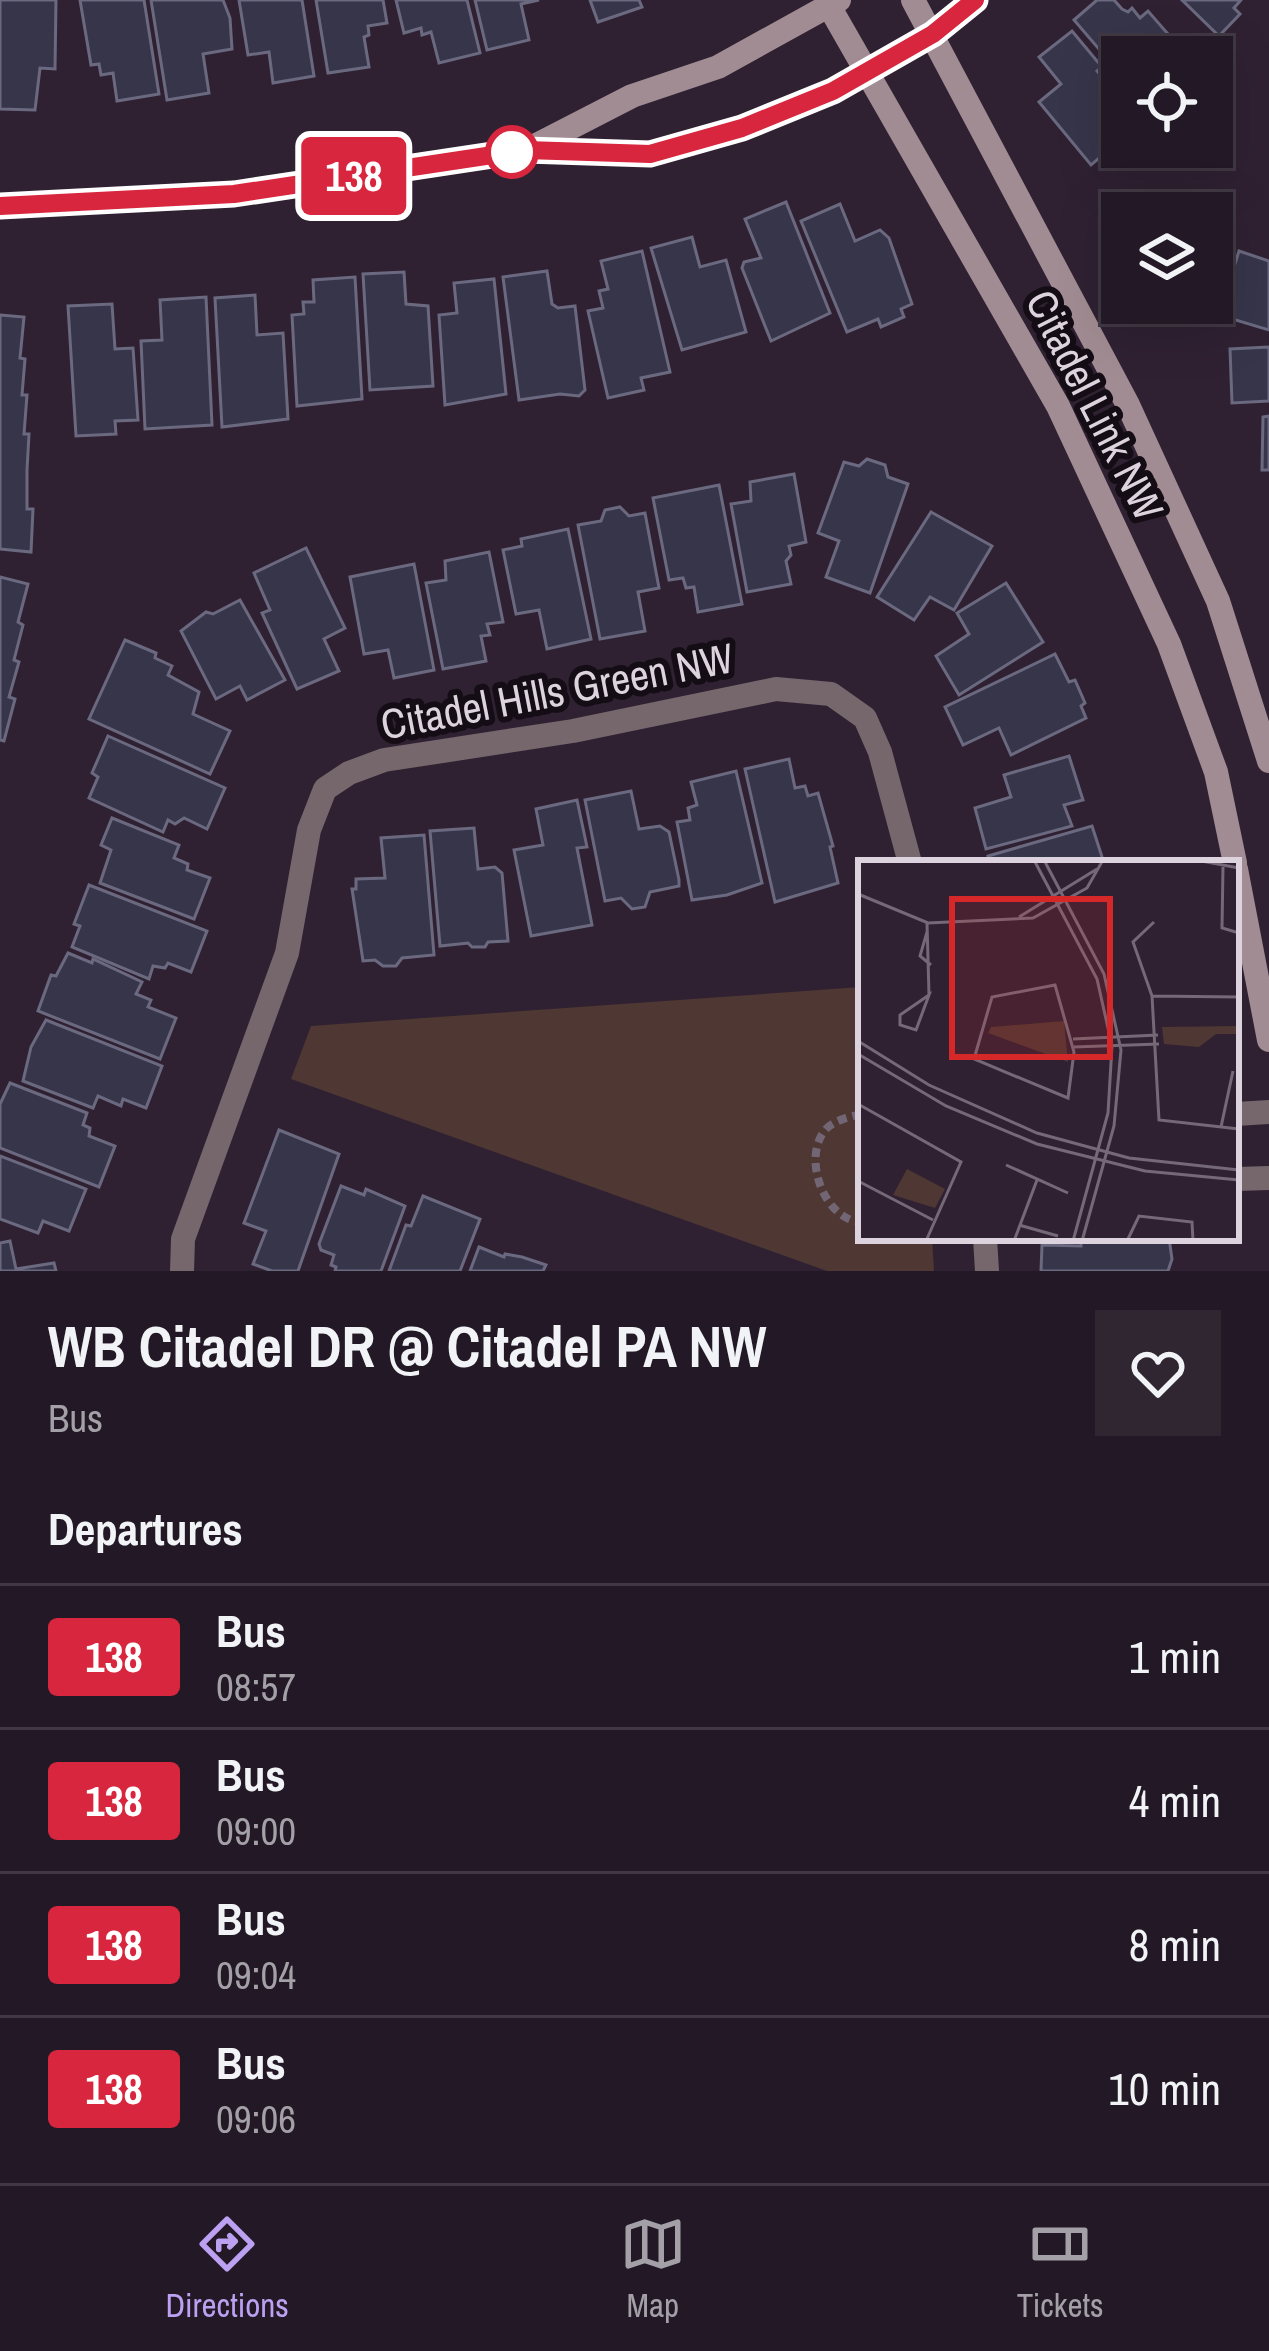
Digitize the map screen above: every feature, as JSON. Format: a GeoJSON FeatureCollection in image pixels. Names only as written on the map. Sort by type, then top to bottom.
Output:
{"type":"FeatureCollection","features":[{"type":"Feature","properties":{"kind":"street","name":"Citadel Link NW"},"geometry":{"type":"LineString","coordinates":[[913,0],[1138,427],[1218,602],[1269,761]]}},
{"type":"Feature","properties":{"kind":"street"},"geometry":{"type":"LineString","coordinates":[[0,206],[234,194],[526,150],[650,154],[742,128],[870,73],[933,34],[975,0]]}},
{"type":"Feature","properties":{"kind":"street","name":"Citadel Link NW"},"geometry":{"type":"LineString","coordinates":[[831,2],[1058,406],[1169,644],[1216,772],[1234,860]]}},
{"type":"Feature","properties":{"kind":"street"},"geometry":{"type":"LineString","coordinates":[[526,150],[632,96],[718,67],[831,2]]}},
{"type":"Feature","properties":{"kind":"street","name":"Citadel Hills Green NW"},"geometry":{"type":"LineString","coordinates":[[182,1271],[183,1239],[287,953],[309,830],[326,789],[349,773],[384,760],[573,731],[776,689],[831,694],[866,718],[909,860]]}},
{"type":"Feature","properties":{"kind":"street","name":"Citadel Link NW"},"geometry":{"type":"LineString","coordinates":[[1239,886],[1269,1040]]}},
{"type":"Feature","properties":{"kind":"street"},"geometry":{"type":"LineString","coordinates":[[1239,1114],[1269,1112]]}},
{"type":"Feature","properties":{"kind":"street"},"geometry":{"type":"LineString","coordinates":[[1239,1179],[1269,1178]]}},
{"type":"Feature","properties":{"kind":"street"},"geometry":{"type":"LineString","coordinates":[[985,1241],[987,1271]]}},
{"type":"Feature","properties":{"kind":"path"},"geometry":{"type":"LineString","coordinates":[[858,1115],[839,1120],[818,1142],[821,1189],[838,1214],[858,1221]]}},
{"type":"Feature","properties":{"kind":"shaded area"},"geometry":{"type":"Polygon","coordinates":[[[858,987],[858,1241],[932,1241],[934,1271],[827,1271],[291,1079],[311,1026],[858,987]]]}},
{"type":"Feature","properties":{"kind":"building"},"geometry":{"type":"Polygon","coordinates":[[[0,0],[56,0],[55,69],[40,68],[35,110],[0,109],[0,0]]]}},
{"type":"Feature","properties":{"kind":"building"},"geometry":{"type":"Polygon","coordinates":[[[80,0],[144,0],[159,94],[117,101],[113,73],[101,75],[99,64],[91,65],[80,0]]]}},
{"type":"Feature","properties":{"kind":"building"},"geometry":{"type":"Polygon","coordinates":[[[151,0],[223,0],[230,18],[232,49],[203,54],[209,93],[167,100],[151,0]]]}},
{"type":"Feature","properties":{"kind":"building"},"geometry":{"type":"Polygon","coordinates":[[[239,0],[302,0],[314,76],[273,83],[269,52],[248,55],[239,0]]]}},
{"type":"Feature","properties":{"kind":"building"},"geometry":{"type":"Polygon","coordinates":[[[316,0],[383,0],[387,23],[368,26],[369,35],[364,37],[369,67],[328,73],[316,0]]]}},
{"type":"Feature","properties":{"kind":"building"},"geometry":{"type":"Polygon","coordinates":[[[396,0],[467,0],[480,53],[439,63],[431,32],[422,35],[421,28],[404,33],[396,0]]]}},
{"type":"Feature","properties":{"kind":"building"},"geometry":{"type":"Polygon","coordinates":[[[475,0],[539,0],[521,4],[529,40],[487,50],[475,0]]]}},
{"type":"Feature","properties":{"kind":"building"},"geometry":{"type":"Polygon","coordinates":[[[590,0],[639,0],[642,7],[598,22],[590,0]]]}},
{"type":"Feature","properties":{"kind":"building"},"geometry":{"type":"Polygon","coordinates":[[[1097,0],[1114,0],[1128,12],[1132,8],[1140,18],[1148,11],[1170,36],[1101,36],[1101,52],[1074,20],[1097,0]]]}},
{"type":"Feature","properties":{"kind":"building"},"geometry":{"type":"Polygon","coordinates":[[[1182,0],[1241,0],[1234,8],[1240,14],[1219,36],[1182,0]]]}},
{"type":"Feature","properties":{"kind":"building"},"geometry":{"type":"Polygon","coordinates":[[[1072,31],[1101,66],[1097,71],[1101,76],[1101,157],[1091,165],[1039,102],[1061,84],[1039,57],[1072,31]]]}},
{"type":"Feature","properties":{"kind":"building"},"geometry":{"type":"Polygon","coordinates":[[[786,202],[830,313],[771,341],[742,268],[744,262],[761,258],[745,219],[786,202]]]}},
{"type":"Feature","properties":{"kind":"building"},"geometry":{"type":"Polygon","coordinates":[[[840,204],[855,241],[880,230],[889,238],[912,304],[901,309],[904,317],[881,327],[878,319],[847,332],[801,221],[840,204]]]}},
{"type":"Feature","properties":{"kind":"building"},"geometry":{"type":"Polygon","coordinates":[[[692,237],[700,267],[726,260],[746,332],[682,350],[651,248],[692,237]]]}},
{"type":"Feature","properties":{"kind":"building"},"geometry":{"type":"Polygon","coordinates":[[[642,251],[670,372],[641,378],[644,390],[608,398],[588,311],[603,308],[599,291],[608,289],[601,261],[642,251]]]}},
{"type":"Feature","properties":{"kind":"building"},"geometry":{"type":"Polygon","coordinates":[[[1239,251],[1269,261],[1269,330],[1233,319],[1233,270],[1239,251]]]}},
{"type":"Feature","properties":{"kind":"building"},"geometry":{"type":"Polygon","coordinates":[[[547,271],[552,304],[575,306],[585,390],[579,396],[519,400],[503,277],[547,271]]]}},
{"type":"Feature","properties":{"kind":"building"},"geometry":{"type":"Polygon","coordinates":[[[404,272],[406,304],[428,306],[433,386],[370,390],[363,274],[404,272]]]}},
{"type":"Feature","properties":{"kind":"building"},"geometry":{"type":"Polygon","coordinates":[[[355,277],[362,399],[297,406],[292,315],[304,314],[303,302],[314,302],[313,280],[355,277]]]}},
{"type":"Feature","properties":{"kind":"building"},"geometry":{"type":"Polygon","coordinates":[[[494,279],[506,394],[445,405],[439,315],[457,313],[454,283],[494,279]]]}},
{"type":"Feature","properties":{"kind":"building"},"geometry":{"type":"Polygon","coordinates":[[[255,295],[257,335],[283,333],[288,419],[222,427],[215,298],[255,295]]]}},
{"type":"Feature","properties":{"kind":"building"},"geometry":{"type":"Polygon","coordinates":[[[206,297],[212,425],[145,429],[141,341],[162,340],[160,300],[206,297]]]}},
{"type":"Feature","properties":{"kind":"building"},"geometry":{"type":"Polygon","coordinates":[[[112,304],[115,349],[133,348],[138,420],[115,421],[116,434],[76,436],[68,306],[112,304]]]}},
{"type":"Feature","properties":{"kind":"building"},"geometry":{"type":"Polygon","coordinates":[[[0,315],[24,317],[20,358],[25,359],[22,395],[27,395],[24,434],[29,434],[31,552],[0,549],[0,315]]]}},
{"type":"Feature","properties":{"kind":"building"},"geometry":{"type":"Polygon","coordinates":[[[1269,347],[1269,401],[1232,403],[1230,349],[1269,347]]]}},
{"type":"Feature","properties":{"kind":"building"},"geometry":{"type":"Polygon","coordinates":[[[1269,416],[1269,470],[1262,470],[1263,417],[1269,416]]]}},
{"type":"Feature","properties":{"kind":"building"},"geometry":{"type":"Polygon","coordinates":[[[867,459],[885,465],[888,477],[908,484],[870,593],[826,577],[839,541],[818,533],[844,462],[859,466],[867,459]]]}},
{"type":"Feature","properties":{"kind":"building"},"geometry":{"type":"Polygon","coordinates":[[[794,474],[806,542],[789,546],[791,555],[786,561],[791,584],[747,592],[731,504],[751,501],[750,482],[794,474]]]}},
{"type":"Feature","properties":{"kind":"building"},"geometry":{"type":"Polygon","coordinates":[[[719,485],[742,604],[698,612],[694,587],[686,588],[683,578],[669,580],[653,498],[719,485]]]}},
{"type":"Feature","properties":{"kind":"building"},"geometry":{"type":"Polygon","coordinates":[[[620,507],[629,516],[645,513],[659,588],[638,592],[645,631],[600,639],[578,525],[601,521],[605,510],[620,507]]]}},
{"type":"Feature","properties":{"kind":"building"},"geometry":{"type":"Polygon","coordinates":[[[931,512],[992,546],[954,610],[930,597],[914,620],[877,597],[931,512]]]}},
{"type":"Feature","properties":{"kind":"building"},"geometry":{"type":"Polygon","coordinates":[[[568,529],[591,639],[547,649],[539,610],[516,614],[503,550],[522,546],[521,539],[568,529]]]}},
{"type":"Feature","properties":{"kind":"building"},"geometry":{"type":"Polygon","coordinates":[[[306,548],[345,628],[324,639],[339,671],[297,689],[262,613],[270,610],[254,573],[306,548]]]}},
{"type":"Feature","properties":{"kind":"building"},"geometry":{"type":"Polygon","coordinates":[[[489,552],[503,622],[487,624],[490,635],[481,636],[486,661],[443,669],[426,583],[446,580],[445,561],[489,552]]]}},
{"type":"Feature","properties":{"kind":"building"},"geometry":{"type":"Polygon","coordinates":[[[414,564],[434,670],[394,678],[388,650],[364,654],[350,577],[414,564]]]}},
{"type":"Feature","properties":{"kind":"building"},"geometry":{"type":"Polygon","coordinates":[[[0,577],[28,584],[18,622],[23,625],[14,660],[19,662],[9,697],[15,699],[4,741],[0,740],[0,577]]]}},
{"type":"Feature","properties":{"kind":"building"},"geometry":{"type":"Polygon","coordinates":[[[1006,583],[1043,642],[959,695],[936,656],[969,634],[957,613],[1006,583]]]}},
{"type":"Feature","properties":{"kind":"building"},"geometry":{"type":"Polygon","coordinates":[[[240,600],[285,680],[247,700],[240,686],[216,699],[181,631],[206,612],[213,614],[240,600]]]}},
{"type":"Feature","properties":{"kind":"building"},"geometry":{"type":"Polygon","coordinates":[[[125,640],[156,653],[155,658],[172,666],[168,675],[199,692],[193,714],[230,731],[210,774],[89,719],[125,640]]]}},
{"type":"Feature","properties":{"kind":"building"},"geometry":{"type":"Polygon","coordinates":[[[1055,654],[1069,682],[1075,680],[1086,718],[1011,755],[999,728],[963,745],[945,707],[1055,654]]]}},
{"type":"Feature","properties":{"kind":"building"},"geometry":{"type":"Polygon","coordinates":[[[108,736],[225,788],[207,829],[184,818],[175,824],[168,820],[163,832],[89,798],[98,777],[92,773],[108,736]]]}},
{"type":"Feature","properties":{"kind":"building"},"geometry":{"type":"Polygon","coordinates":[[[1069,756],[1083,800],[1064,805],[1072,826],[986,849],[975,808],[1011,797],[1004,775],[1069,756]]]}},
{"type":"Feature","properties":{"kind":"building"},"geometry":{"type":"Polygon","coordinates":[[[789,759],[795,788],[805,786],[808,796],[818,793],[838,883],[775,902],[745,769],[789,759]]]}},
{"type":"Feature","properties":{"kind":"building"},"geometry":{"type":"Polygon","coordinates":[[[736,771],[762,883],[692,900],[677,822],[690,820],[688,808],[697,805],[691,782],[736,771]]]}},
{"type":"Feature","properties":{"kind":"building"},"geometry":{"type":"Polygon","coordinates":[[[631,791],[639,829],[660,826],[669,832],[679,880],[679,886],[650,892],[645,907],[632,909],[621,898],[605,901],[585,800],[631,791]]]}},
{"type":"Feature","properties":{"kind":"building"},"geometry":{"type":"Polygon","coordinates":[[[577,800],[587,847],[577,848],[592,925],[531,936],[514,850],[543,845],[536,809],[577,800]]]}},
{"type":"Feature","properties":{"kind":"building"},"geometry":{"type":"Polygon","coordinates":[[[112,818],[179,845],[174,858],[188,864],[187,870],[210,878],[194,919],[100,883],[111,850],[101,845],[112,818]]]}},
{"type":"Feature","properties":{"kind":"building"},"geometry":{"type":"Polygon","coordinates":[[[1092,826],[1103,860],[989,860],[988,856],[1092,826]]]}},
{"type":"Feature","properties":{"kind":"building"},"geometry":{"type":"Polygon","coordinates":[[[474,828],[478,869],[495,867],[502,873],[508,941],[488,942],[485,947],[468,943],[440,946],[430,831],[474,828]]]}},
{"type":"Feature","properties":{"kind":"building"},"geometry":{"type":"Polygon","coordinates":[[[424,835],[434,955],[402,958],[396,966],[363,961],[352,889],[356,889],[356,879],[385,878],[381,838],[424,835]]]}},
{"type":"Feature","properties":{"kind":"building"},"geometry":{"type":"Polygon","coordinates":[[[89,885],[207,931],[191,972],[168,963],[165,968],[153,966],[149,979],[72,947],[80,926],[74,924],[89,885]]]}},
{"type":"Feature","properties":{"kind":"building"},"geometry":{"type":"Polygon","coordinates":[[[68,953],[142,982],[136,994],[151,1000],[148,1007],[176,1018],[160,1059],[38,1011],[51,975],[56,976],[68,953]]]}},
{"type":"Feature","properties":{"kind":"building"},"geometry":{"type":"Polygon","coordinates":[[[46,1020],[162,1066],[146,1108],[123,1099],[121,1106],[98,1096],[93,1108],[23,1081],[31,1047],[46,1020]]]}},
{"type":"Feature","properties":{"kind":"building"},"geometry":{"type":"Polygon","coordinates":[[[10,1083],[87,1113],[83,1125],[90,1128],[89,1136],[115,1146],[99,1187],[0,1148],[0,1104],[10,1083]]]}},
{"type":"Feature","properties":{"kind":"building"},"geometry":{"type":"Polygon","coordinates":[[[279,1130],[339,1154],[298,1271],[272,1271],[253,1264],[266,1231],[244,1223],[279,1130]]]}},
{"type":"Feature","properties":{"kind":"building"},"geometry":{"type":"Polygon","coordinates":[[[0,1156],[86,1189],[69,1231],[43,1221],[38,1233],[0,1219],[0,1156]]]}},
{"type":"Feature","properties":{"kind":"building"},"geometry":{"type":"Polygon","coordinates":[[[341,1186],[364,1195],[366,1189],[405,1206],[381,1271],[335,1271],[331,1265],[334,1255],[321,1250],[319,1244],[341,1186]]]}},
{"type":"Feature","properties":{"kind":"building"},"geometry":{"type":"Polygon","coordinates":[[[423,1196],[480,1219],[460,1271],[389,1271],[423,1196]]]}},
{"type":"Feature","properties":{"kind":"building"},"geometry":{"type":"Polygon","coordinates":[[[10,1241],[16,1269],[54,1263],[56,1271],[0,1271],[0,1243],[10,1241]]]}},
{"type":"Feature","properties":{"kind":"building"},"geometry":{"type":"Polygon","coordinates":[[[1081,1241],[1169,1241],[1172,1259],[1168,1271],[1041,1271],[1042,1245],[1081,1246],[1081,1241]]]}},
{"type":"Feature","properties":{"kind":"building"},"geometry":{"type":"Polygon","coordinates":[[[479,1247],[546,1265],[543,1271],[470,1271],[479,1247]]]}},
{"type":"Feature","properties":{"kind":"bus line","name":"138"},"geometry":{"type":"LineString","coordinates":[[0,206],[234,194],[526,150],[650,154],[742,128],[833,91],[933,34],[975,0]]}}]}
